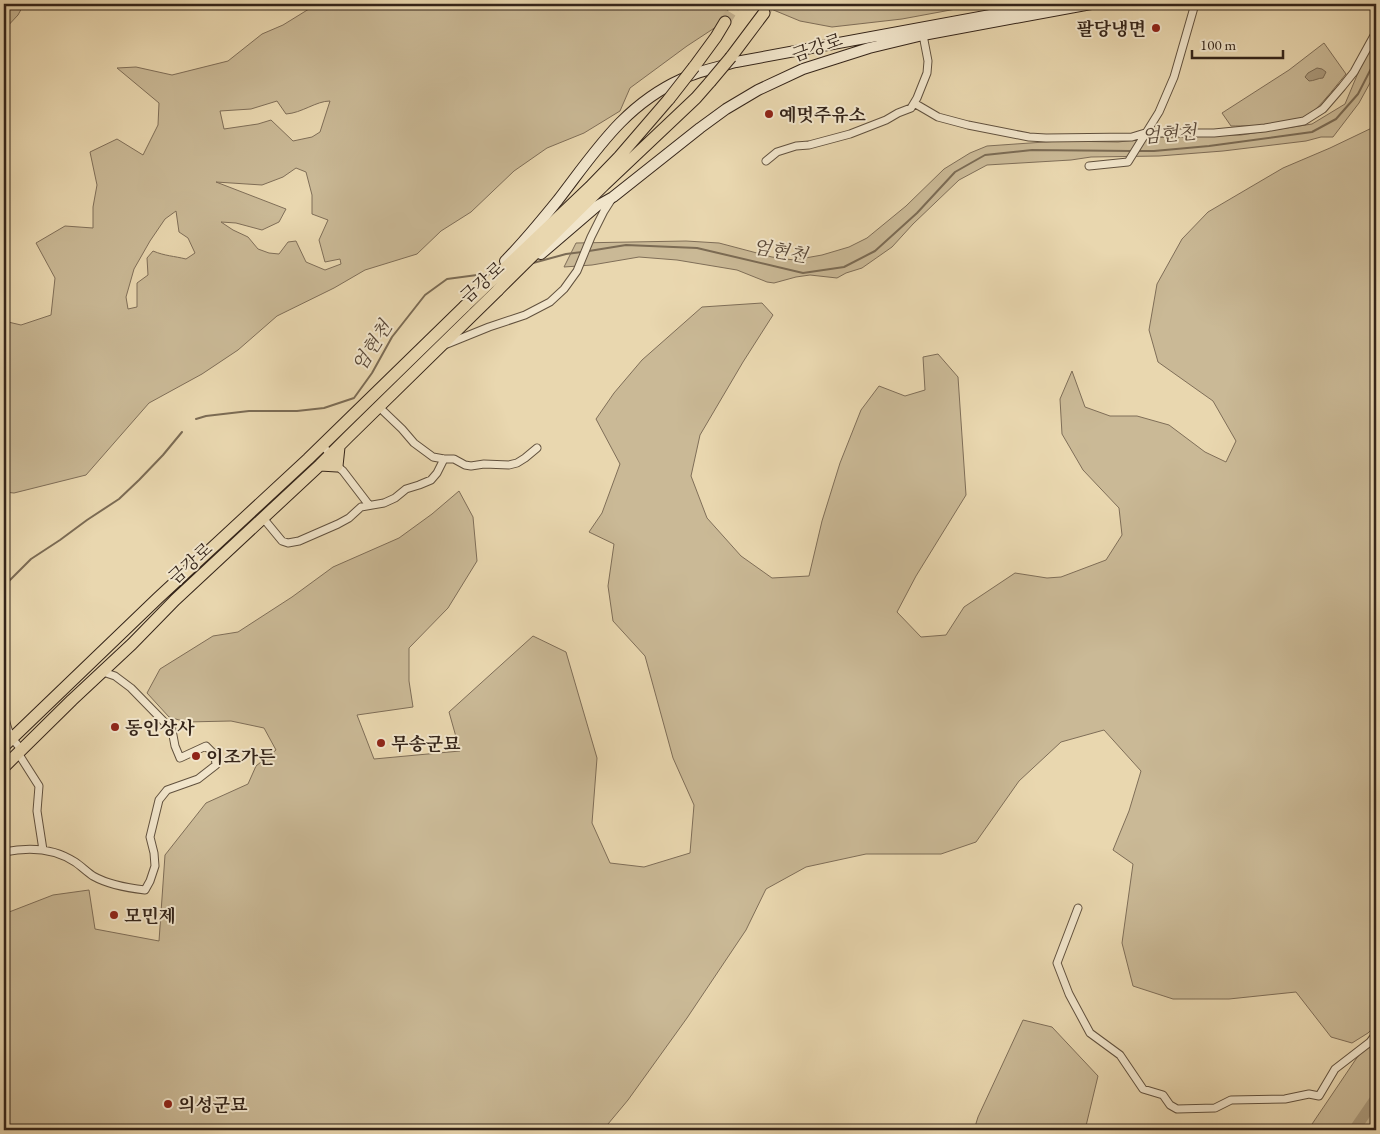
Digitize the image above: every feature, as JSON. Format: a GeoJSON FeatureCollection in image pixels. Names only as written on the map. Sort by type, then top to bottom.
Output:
{"type":"FeatureCollection","features":[{"type":"Feature","properties":{"kind":"main road","name":"금강로"},"geometry":{"type":"LineString","coordinates":[[523,247],[622,119],[640,104],[682,78],[736,62],[1050,4]]}},
{"type":"Feature","properties":{"kind":"main road","name":"금강로"},"geometry":{"type":"LineString","coordinates":[[553,240],[597,206],[613,197],[700,128],[726,110],[758,90],[803,70],[869,48],[1092,4]]}},
{"type":"Feature","properties":{"kind":"main road","name":"금강로"},"geometry":{"type":"LineString","coordinates":[[4,767],[176,600],[335,451],[498,290],[553,240],[696,98],[731,57],[764,13]]}},
{"type":"Feature","properties":{"kind":"main road","name":"금강로"},"geometry":{"type":"LineString","coordinates":[[8,743],[158,598],[308,459],[523,247],[596,181],[670,99],[725,22]]}},
{"type":"Feature","properties":{"kind":"main road"},"geometry":{"type":"LineString","coordinates":[[320,465],[337,466],[335,451]]}},
{"type":"Feature","properties":{"kind":"street"},"geometry":{"type":"LineString","coordinates":[[1089,166],[1128,162],[1159,112],[1174,76],[1195,4]]}},
{"type":"Feature","properties":{"kind":"street"},"geometry":{"type":"LineString","coordinates":[[914,103],[938,117],[1030,137],[1132,137],[1145,133],[1214,133],[1265,128],[1304,121],[1323,109],[1354,72],[1376,32]]}},
{"type":"Feature","properties":{"kind":"street"},"geometry":{"type":"LineString","coordinates":[[766,161],[777,152],[850,134],[911,108],[927,73],[928,61],[923,36]]}},
{"type":"Feature","properties":{"kind":"street"},"geometry":{"type":"LineString","coordinates":[[440,347],[489,326],[524,315],[550,302],[564,289],[577,271],[590,239],[613,197]]}},
{"type":"Feature","properties":{"kind":"street"},"geometry":{"type":"LineString","coordinates":[[379,407],[402,428],[414,443],[433,457],[454,459],[471,466],[484,464],[510,465],[525,458],[537,448]]}},
{"type":"Feature","properties":{"kind":"street"},"geometry":{"type":"LineString","coordinates":[[322,445],[335,451]]}},
{"type":"Feature","properties":{"kind":"street"},"geometry":{"type":"LineString","coordinates":[[263,518],[282,541],[288,543],[305,538],[349,518],[361,507],[384,503],[395,498],[406,489],[419,486],[431,480],[444,459]]}},
{"type":"Feature","properties":{"kind":"street"},"geometry":{"type":"LineString","coordinates":[[337,466],[369,505]]}},
{"type":"Feature","properties":{"kind":"street"},"geometry":{"type":"LineString","coordinates":[[4,852],[42,850],[56,853],[73,861],[92,875],[110,884],[145,890],[155,866],[150,837],[159,800],[167,790],[198,779],[216,765],[215,755],[206,746],[180,758],[175,746],[172,730],[131,688],[115,676],[103,672]]}},
{"type":"Feature","properties":{"kind":"street"},"geometry":{"type":"LineString","coordinates":[[4,714],[8,731],[8,743],[20,751],[39,786],[37,811],[42,850]]}},
{"type":"Feature","properties":{"kind":"street"},"geometry":{"type":"LineString","coordinates":[[1078,908],[1057,963],[1069,994],[1090,1033],[1120,1055],[1143,1089],[1163,1095],[1170,1105],[1177,1109],[1215,1108],[1231,1100],[1286,1099],[1309,1094],[1319,1096],[1335,1070],[1370,1042],[1376,1034]]}},
{"type":"Feature","properties":{"kind":"shaded area"},"geometry":{"type":"Polygon","coordinates":[[[4,4],[24,4],[18,15],[4,30],[4,4]]]}},
{"type":"Feature","properties":{"kind":"shaded area"},"geometry":{"type":"Polygon","coordinates":[[[317,4],[735,4],[731,5],[719,25],[630,88],[620,111],[584,133],[547,148],[514,171],[471,212],[441,231],[417,254],[365,270],[334,288],[277,316],[238,350],[202,374],[149,403],[86,475],[14,493],[4,492],[4,321],[21,325],[51,315],[55,278],[36,243],[65,226],[93,228],[93,207],[97,185],[90,152],[117,139],[143,155],[158,125],[159,103],[117,68],[136,67],[172,75],[228,61],[262,34],[283,25],[317,4]],[[277,101],[251,109],[220,111],[224,129],[271,120],[293,141],[312,137],[320,132],[330,101],[286,114],[277,101]],[[296,168],[283,177],[262,185],[216,182],[286,209],[279,222],[262,230],[236,223],[221,222],[248,237],[258,249],[269,253],[279,254],[288,242],[296,241],[306,262],[325,270],[341,264],[340,259],[325,262],[319,240],[328,220],[312,214],[312,195],[306,172],[296,168]],[[176,211],[165,219],[134,269],[126,297],[128,309],[137,307],[137,283],[148,275],[147,258],[153,251],[186,259],[195,253],[188,238],[179,232],[176,211]]]}},
{"type":"Feature","properties":{"kind":"shaded area"},"geometry":{"type":"Polygon","coordinates":[[[759,4],[983,4],[902,19],[832,27],[800,21],[759,4]]]}},
{"type":"Feature","properties":{"kind":"shaded area"},"geometry":{"type":"Polygon","coordinates":[[[1376,36],[1376,72],[1359,103],[1333,137],[1321,137],[1306,141],[1223,151],[1159,156],[1091,157],[987,165],[959,180],[892,247],[862,268],[837,278],[810,275],[774,283],[737,270],[677,260],[639,257],[592,265],[564,267],[576,243],[686,241],[719,243],[772,257],[794,260],[822,255],[849,247],[867,238],[906,206],[944,169],[970,153],[987,146],[1059,141],[1118,142],[1171,136],[1241,135],[1312,124],[1345,104],[1376,36]]]}},
{"type":"Feature","properties":{"kind":"shaded area"},"geometry":{"type":"Polygon","coordinates":[[[1324,43],[1346,74],[1315,110],[1298,119],[1287,122],[1231,126],[1222,113],[1289,70],[1324,43]]]}},
{"type":"Feature","properties":{"kind":"shaded area"},"geometry":{"type":"Polygon","coordinates":[[[1317,68],[1326,72],[1323,78],[1309,81],[1305,77],[1317,68]]]}},
{"type":"Feature","properties":{"kind":"shaded area"},"geometry":{"type":"Polygon","coordinates":[[[1376,126],[1376,894],[1371,923],[1376,939],[1376,1025],[1368,1033],[1352,1043],[1331,1037],[1296,992],[1229,999],[1173,999],[1133,986],[1122,943],[1133,864],[1113,850],[1129,811],[1141,771],[1104,730],[1061,742],[1019,781],[976,842],[941,854],[866,854],[806,867],[766,889],[746,930],[687,1018],[628,1100],[603,1130],[4,1130],[4,914],[53,895],[89,890],[95,929],[159,941],[165,855],[206,803],[248,784],[256,766],[276,750],[264,728],[231,721],[186,722],[169,717],[147,693],[160,669],[213,636],[238,632],[292,597],[333,567],[399,538],[459,491],[473,517],[477,561],[448,608],[409,648],[409,681],[413,707],[357,715],[374,759],[460,751],[449,712],[533,636],[566,652],[597,758],[592,823],[610,863],[644,867],[690,853],[694,805],[673,758],[645,656],[613,621],[608,586],[614,544],[589,532],[602,513],[620,464],[596,419],[614,393],[642,360],[702,307],[762,303],[773,315],[700,435],[691,476],[707,518],[741,556],[772,578],[809,576],[822,521],[840,463],[861,410],[879,386],[905,396],[925,390],[923,357],[938,354],[958,377],[966,495],[916,576],[897,612],[921,637],[946,635],[964,607],[1015,573],[1047,578],[1061,577],[1106,560],[1122,535],[1119,508],[1083,470],[1062,434],[1060,399],[1072,371],[1085,407],[1110,416],[1137,416],[1169,425],[1205,452],[1226,462],[1236,441],[1213,401],[1158,362],[1149,330],[1157,284],[1182,239],[1208,212],[1283,168],[1376,126]]]}},
{"type":"Feature","properties":{"kind":"shaded area"},"geometry":{"type":"Polygon","coordinates":[[[1023,1020],[1052,1027],[1098,1076],[1085,1130],[974,1130],[978,1117],[1023,1020]]]}},
{"type":"Feature","properties":{"kind":"shaded area"},"geometry":{"type":"Polygon","coordinates":[[[1376,1034],[1376,1130],[1308,1130],[1356,1059],[1376,1034]]]}},
{"type":"Feature","properties":{"kind":"waterway","name":"엄현천"},"geometry":{"type":"LineString","coordinates":[[1137,151],[1209,146],[1312,132],[1336,119],[1358,94],[1376,59]]}},
{"type":"Feature","properties":{"kind":"waterway","name":"엄현천"},"geometry":{"type":"LineString","coordinates":[[589,251],[626,245],[697,248],[803,273],[844,267],[875,251],[917,213],[955,172],[985,155],[1032,150],[1132,151]]}},
{"type":"Feature","properties":{"kind":"waterway","name":"엄현천"},"geometry":{"type":"LineString","coordinates":[[533,263],[566,254],[582,252]]}},
{"type":"Feature","properties":{"kind":"waterway","name":"엄현천"},"geometry":{"type":"LineString","coordinates":[[196,419],[249,411],[297,411],[324,408],[354,398],[372,373],[392,337],[425,295],[447,279],[492,273]]}},
{"type":"Feature","properties":{"kind":"waterway","name":"엄현천"},"geometry":{"type":"LineString","coordinates":[[4,586],[31,559],[119,499],[163,455],[182,432]]}},
{"type":"Feature","properties":{"kind":"waterway"},"geometry":{"type":"LineString","coordinates":[[1354,1130],[1376,1098]]}},
{"type":"Feature","properties":{"kind":"tunnel"},"geometry":{"type":"LineString","coordinates":[[725,22],[736,4]]}},
{"type":"Feature","properties":{"kind":"tunnel"},"geometry":{"type":"LineString","coordinates":[[764,13],[770,4]]}},
{"type":"Feature","properties":{"kind":"place","name":"팔당냉면"},"geometry":{"type":"Point","coordinates":[1156,28]}},
{"type":"Feature","properties":{"kind":"place","name":"예멋주유소"},"geometry":{"type":"Point","coordinates":[769,114]}},
{"type":"Feature","properties":{"kind":"place","name":"동인상사"},"geometry":{"type":"Point","coordinates":[115,727]}},
{"type":"Feature","properties":{"kind":"place","name":"무송군묘"},"geometry":{"type":"Point","coordinates":[381,743]}},
{"type":"Feature","properties":{"kind":"place","name":"이조가든"},"geometry":{"type":"Point","coordinates":[196,756]}},
{"type":"Feature","properties":{"kind":"place","name":"모민제"},"geometry":{"type":"Point","coordinates":[114,915]}},
{"type":"Feature","properties":{"kind":"place","name":"의성군묘"},"geometry":{"type":"Point","coordinates":[168,1104]}}]}
